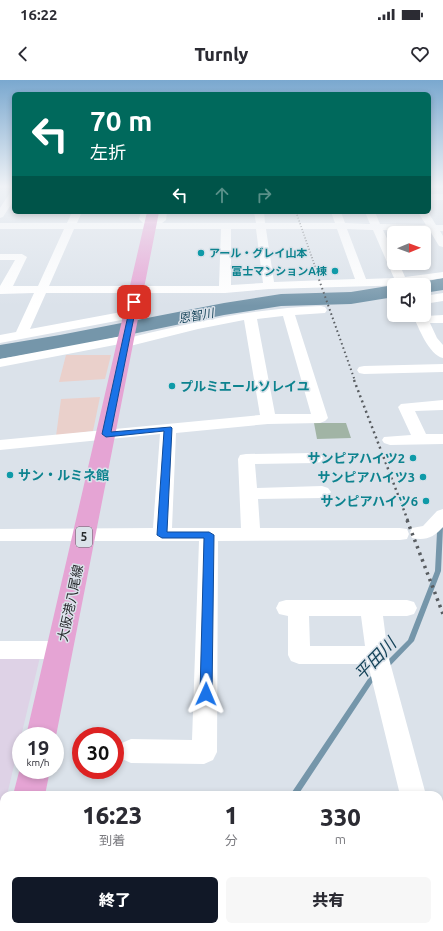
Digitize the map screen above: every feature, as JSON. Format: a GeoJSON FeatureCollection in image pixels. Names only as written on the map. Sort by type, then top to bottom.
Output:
{"type":"FeatureCollection","features":[{"type":"Feature","properties":{"kind":"main road","name":"大阪港八尾線"},"geometry":{"type":"LineString","coordinates":[[44,727],[132,314],[149,226]]}},
{"type":"Feature","properties":{"kind":"main road"},"geometry":{"type":"LineString","coordinates":[[30,791],[32,779]]}},
{"type":"Feature","properties":{"kind":"street"},"geometry":{"type":"LineString","coordinates":[[0,226],[74,226]]}},
{"type":"Feature","properties":{"kind":"street"},"geometry":{"type":"LineString","coordinates":[[21,336],[71,226]]}},
{"type":"Feature","properties":{"kind":"street"},"geometry":{"type":"LineString","coordinates":[[225,289],[226,226],[376,226],[438,228],[443,244]]}},
{"type":"Feature","properties":{"kind":"street"},"geometry":{"type":"LineString","coordinates":[[261,226],[269,286]]}},
{"type":"Feature","properties":{"kind":"street"},"geometry":{"type":"LineString","coordinates":[[340,226],[362,283]]}},
{"type":"Feature","properties":{"kind":"street"},"geometry":{"type":"LineString","coordinates":[[376,226],[400,278]]}},
{"type":"Feature","properties":{"kind":"street"},"geometry":{"type":"LineString","coordinates":[[0,257],[22,257],[2,290]]}},
{"type":"Feature","properties":{"kind":"street"},"geometry":{"type":"LineString","coordinates":[[428,278],[443,275]]}},
{"type":"Feature","properties":{"kind":"street"},"geometry":{"type":"LineString","coordinates":[[2,290],[225,289],[269,286],[387,283]]}},
{"type":"Feature","properties":{"kind":"street"},"geometry":{"type":"LineString","coordinates":[[431,299],[443,297]]}},
{"type":"Feature","properties":{"kind":"street"},"geometry":{"type":"LineString","coordinates":[[0,363],[126,341],[250,316],[288,311],[321,310]]}},
{"type":"Feature","properties":{"kind":"street"},"geometry":{"type":"LineString","coordinates":[[0,444],[268,419],[320,418],[288,311]]}},
{"type":"Feature","properties":{"kind":"street"},"geometry":{"type":"LineString","coordinates":[[0,339],[132,314]]}},
{"type":"Feature","properties":{"kind":"street"},"geometry":{"type":"LineString","coordinates":[[250,316],[268,419]]}},
{"type":"Feature","properties":{"kind":"street"},"geometry":{"type":"LineString","coordinates":[[431,318],[443,319]]}},
{"type":"Feature","properties":{"kind":"street"},"geometry":{"type":"LineString","coordinates":[[422,322],[431,339],[443,354]]}},
{"type":"Feature","properties":{"kind":"street"},"geometry":{"type":"LineString","coordinates":[[364,370],[443,368]]}},
{"type":"Feature","properties":{"kind":"street"},"geometry":{"type":"LineString","coordinates":[[421,440],[406,406],[443,405]]}},
{"type":"Feature","properties":{"kind":"street"},"geometry":{"type":"LineString","coordinates":[[162,535],[168,428]]}},
{"type":"Feature","properties":{"kind":"street"},"geometry":{"type":"LineString","coordinates":[[390,440],[443,439]]}},
{"type":"Feature","properties":{"kind":"street"},"geometry":{"type":"LineString","coordinates":[[251,535],[246,459],[315,458]]}},
{"type":"Feature","properties":{"kind":"street"},"geometry":{"type":"LineString","coordinates":[[248,494],[322,492]]}},
{"type":"Feature","properties":{"kind":"street"},"geometry":{"type":"LineString","coordinates":[[0,536],[85,534],[400,534]]}},
{"type":"Feature","properties":{"kind":"street"},"geometry":{"type":"LineString","coordinates":[[131,751],[204,752],[209,535]]}},
{"type":"Feature","properties":{"kind":"street"},"geometry":{"type":"LineString","coordinates":[[379,665],[299,655],[292,608],[407,608]]}},
{"type":"Feature","properties":{"kind":"street"},"geometry":{"type":"LineString","coordinates":[[371,608],[379,665],[412,791]]}},
{"type":"Feature","properties":{"kind":"street"},"geometry":{"type":"LineString","coordinates":[[0,650],[60,650]]}},
{"type":"Feature","properties":{"kind":"shaded area"},"geometry":{"type":"Polygon","coordinates":[[[66,355],[111,355],[105,379],[59,382],[66,355]]]}},
{"type":"Feature","properties":{"kind":"shaded area"},"geometry":{"type":"Polygon","coordinates":[[[100,397],[93,431],[56,436],[61,399],[100,397]]]}},
{"type":"Feature","properties":{"kind":"shaded area"},"geometry":{"type":"Polygon","coordinates":[[[0,656],[40,657],[23,727],[12,727],[12,774],[8,791],[0,791],[0,656]]]}},
{"type":"Feature","properties":{"kind":"green space"},"geometry":{"type":"Polygon","coordinates":[[[314,423],[346,423],[351,438],[317,439],[314,423]]]}},
{"type":"Feature","properties":{"kind":"waterway","name":"恩智川"},"geometry":{"type":"LineString","coordinates":[[431,286],[443,284]]}},
{"type":"Feature","properties":{"kind":"waterway","name":"恩智川"},"geometry":{"type":"LineString","coordinates":[[0,352],[60,342],[224,309],[281,300],[351,298],[387,292]]}},
{"type":"Feature","properties":{"kind":"waterway"},"geometry":{"type":"LineString","coordinates":[[15,358],[16,349]]}},
{"type":"Feature","properties":{"kind":"waterway","name":"平田川"},"geometry":{"type":"LineString","coordinates":[[386,666],[411,641],[438,571],[440,532],[443,529]]}},
{"type":"Feature","properties":{"kind":"waterway","name":"平田川"},"geometry":{"type":"LineString","coordinates":[[297,791],[370,681],[376,675]]}},
{"type":"Feature","properties":{"kind":"railway"},"geometry":{"type":"LineString","coordinates":[[301,226],[317,272]]}},
{"type":"Feature","properties":{"kind":"railway"},"geometry":{"type":"LineString","coordinates":[[316,271],[355,381]]}},
{"type":"Feature","properties":{"kind":"railway"},"geometry":{"type":"LineString","coordinates":[[354,380],[408,521]]}},
{"type":"Feature","properties":{"kind":"railway"},"geometry":{"type":"LineString","coordinates":[[407,520],[443,614]]}},
{"type":"Feature","properties":{"kind":"place","name":"アール・グレイ山本"},"geometry":{"type":"Point","coordinates":[201,253]}},
{"type":"Feature","properties":{"kind":"place","name":"富士マンションA棟"},"geometry":{"type":"Point","coordinates":[335,271]}},
{"type":"Feature","properties":{"kind":"place","name":"プルミエールソレイユ"},"geometry":{"type":"Point","coordinates":[172,386]}},
{"type":"Feature","properties":{"kind":"place","name":"サンピアハイツ2"},"geometry":{"type":"Point","coordinates":[413,458]}},
{"type":"Feature","properties":{"kind":"place","name":"サン・ルミネ館"},"geometry":{"type":"Point","coordinates":[10,475]}},
{"type":"Feature","properties":{"kind":"place","name":"サンピアハイツ3"},"geometry":{"type":"Point","coordinates":[423,477]}},
{"type":"Feature","properties":{"kind":"place","name":"サンピアハイツ6"},"geometry":{"type":"Point","coordinates":[426,501]}},
{"type":"Feature","properties":{"kind":"route"},"geometry":{"type":"LineString","coordinates":[[134,302],[106,434],[168,428],[162,535],[209,535],[206,694]]}}]}
